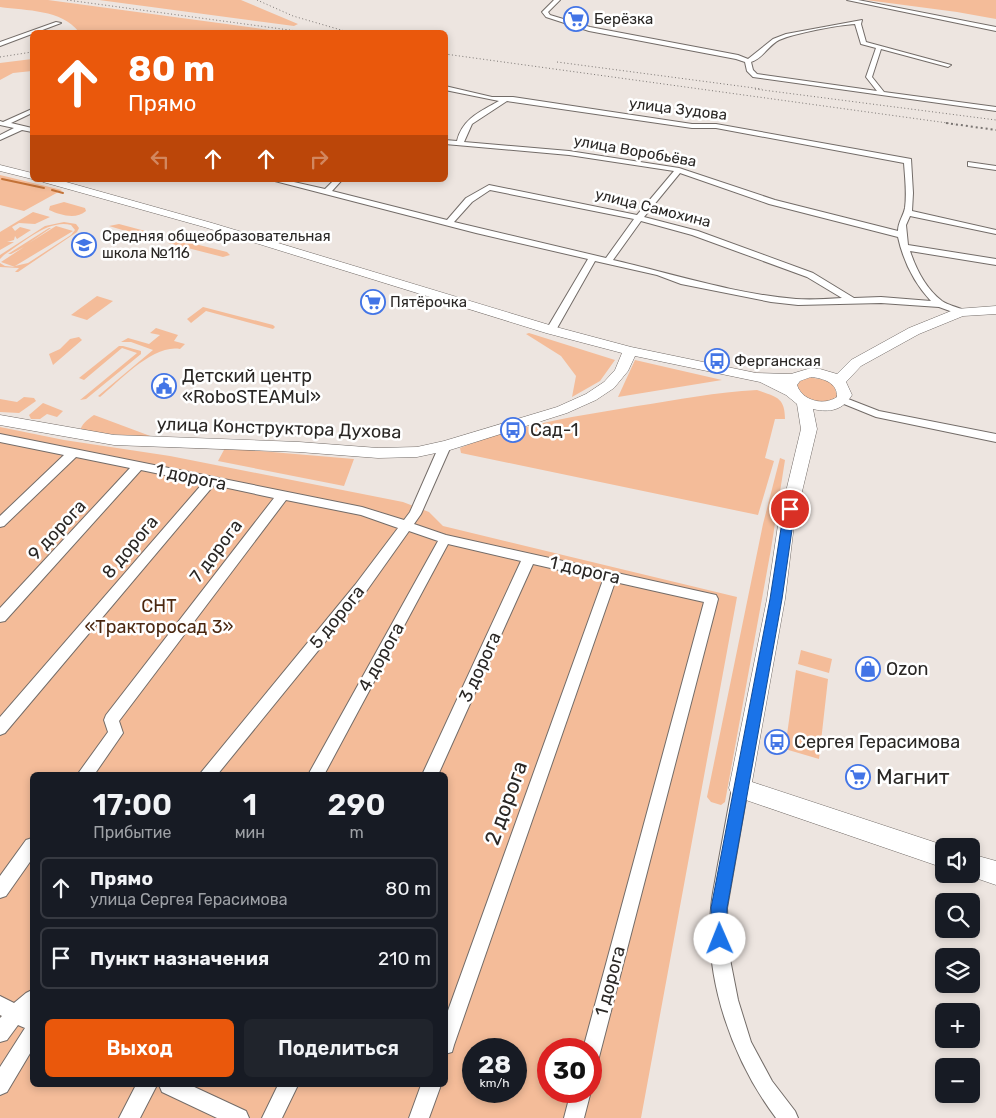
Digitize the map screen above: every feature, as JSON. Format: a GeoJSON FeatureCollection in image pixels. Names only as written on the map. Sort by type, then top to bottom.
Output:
{"type":"FeatureCollection","features":[{"type":"Feature","properties":{"kind":"street"},"geometry":{"type":"LineString","coordinates":[[558,0],[545,12],[548,16],[558,20],[619,35],[738,57],[748,61],[754,59],[775,40],[788,35],[860,21],[858,24],[862,41],[948,65]]}},
{"type":"Feature","properties":{"kind":"street"},"geometry":{"type":"LineString","coordinates":[[850,0],[996,29]]}},
{"type":"Feature","properties":{"kind":"street"},"geometry":{"type":"LineString","coordinates":[[40,30],[58,23]]}},
{"type":"Feature","properties":{"kind":"street"},"geometry":{"type":"LineString","coordinates":[[0,44],[30,34]]}},
{"type":"Feature","properties":{"kind":"street"},"geometry":{"type":"LineString","coordinates":[[880,47],[869,77],[882,93]]}},
{"type":"Feature","properties":{"kind":"street"},"geometry":{"type":"LineString","coordinates":[[748,61],[750,71],[754,76],[996,110]]}},
{"type":"Feature","properties":{"kind":"street","name":"улица Зудова"},"geometry":{"type":"LineString","coordinates":[[448,89],[504,101],[512,100],[692,126],[716,126],[908,161],[908,213]]}},
{"type":"Feature","properties":{"kind":"street"},"geometry":{"type":"LineString","coordinates":[[460,144],[461,133],[468,122],[504,101]]}},
{"type":"Feature","properties":{"kind":"street"},"geometry":{"type":"LineString","coordinates":[[2,124],[30,112]]}},
{"type":"Feature","properties":{"kind":"street"},"geometry":{"type":"LineString","coordinates":[[2,124],[30,129]]}},
{"type":"Feature","properties":{"kind":"street"},"geometry":{"type":"LineString","coordinates":[[0,138],[22,127]]}},
{"type":"Feature","properties":{"kind":"street","name":"улица Воробьёва"},"geometry":{"type":"LineString","coordinates":[[448,142],[569,153],[680,170],[772,202],[902,235]]}},
{"type":"Feature","properties":{"kind":"street"},"geometry":{"type":"LineString","coordinates":[[971,164],[996,168]]}},
{"type":"Feature","properties":{"kind":"street"},"geometry":{"type":"LineString","coordinates":[[0,168],[30,176]]}},
{"type":"Feature","properties":{"kind":"street"},"geometry":{"type":"LineString","coordinates":[[608,261],[639,218],[680,170]]}},
{"type":"Feature","properties":{"kind":"street"},"geometry":{"type":"LineString","coordinates":[[54,182],[208,225],[551,330],[630,351],[792,385],[804,402],[809,429],[786,525],[776,599],[719,908],[720,954],[729,1000],[743,1045],[764,1088],[788,1118]]}},
{"type":"Feature","properties":{"kind":"street"},"geometry":{"type":"LineString","coordinates":[[284,182],[593,257],[681,281],[771,299],[798,302],[880,300],[940,304],[961,312]]}},
{"type":"Feature","properties":{"kind":"street"},"geometry":{"type":"LineString","coordinates":[[327,192],[336,182]]}},
{"type":"Feature","properties":{"kind":"street","name":"улица Самохина"},"geometry":{"type":"LineString","coordinates":[[449,223],[469,200],[489,187],[639,218],[695,233],[810,275],[853,301]]}},
{"type":"Feature","properties":{"kind":"street"},"geometry":{"type":"LineString","coordinates":[[940,304],[930,296],[918,278],[904,247],[902,223],[908,213],[996,232]]}},
{"type":"Feature","properties":{"kind":"street"},"geometry":{"type":"LineString","coordinates":[[904,247],[996,262]]}},
{"type":"Feature","properties":{"kind":"street"},"geometry":{"type":"LineString","coordinates":[[551,330],[593,257]]}},
{"type":"Feature","properties":{"kind":"street"},"geometry":{"type":"LineString","coordinates":[[792,385],[802,374],[821,374],[856,363],[914,331],[961,312],[996,310]]}},
{"type":"Feature","properties":{"kind":"street","name":"улица Конструктора Духова"},"geometry":{"type":"LineString","coordinates":[[0,420],[114,440],[300,447],[378,453],[417,452],[445,446],[562,410],[591,397],[609,385],[621,371],[630,351]]}},
{"type":"Feature","properties":{"kind":"street"},"geometry":{"type":"LineString","coordinates":[[838,381],[856,363]]}},
{"type":"Feature","properties":{"kind":"street"},"geometry":{"type":"LineString","coordinates":[[809,429],[845,391],[838,381],[821,374]]}},
{"type":"Feature","properties":{"kind":"street"},"geometry":{"type":"LineString","coordinates":[[804,402],[835,403],[876,414],[996,438]]}},
{"type":"Feature","properties":{"kind":"street","name":"1 дорога"},"geometry":{"type":"LineString","coordinates":[[0,438],[210,482],[362,511],[445,539],[711,599],[595,1038]]}},
{"type":"Feature","properties":{"kind":"street","name":"5 дорога"},"geometry":{"type":"LineString","coordinates":[[209,772],[360,589],[415,514],[445,446]]}},
{"type":"Feature","properties":{"kind":"street"},"geometry":{"type":"LineString","coordinates":[[0,522],[73,453]]}},
{"type":"Feature","properties":{"kind":"street","name":"9 дорога"},"geometry":{"type":"LineString","coordinates":[[0,617],[139,466]]}},
{"type":"Feature","properties":{"kind":"street","name":"8 дорога"},"geometry":{"type":"LineString","coordinates":[[0,728],[210,482]]}},
{"type":"Feature","properties":{"kind":"street","name":"7 дорога"},"geometry":{"type":"LineString","coordinates":[[87,772],[116,733],[111,720],[282,496]]}},
{"type":"Feature","properties":{"kind":"street","name":"4 дорога"},"geometry":{"type":"LineString","coordinates":[[318,772],[445,539]]}},
{"type":"Feature","properties":{"kind":"street","name":"3 дорога"},"geometry":{"type":"LineString","coordinates":[[431,772],[530,558]]}},
{"type":"Feature","properties":{"kind":"street","name":"2 дорога"},"geometry":{"type":"LineString","coordinates":[[448,1037],[611,576]]}},
{"type":"Feature","properties":{"kind":"street"},"geometry":{"type":"LineString","coordinates":[[740,788],[935,854]]}},
{"type":"Feature","properties":{"kind":"street"},"geometry":{"type":"LineString","coordinates":[[0,890],[30,849]]}},
{"type":"Feature","properties":{"kind":"street"},"geometry":{"type":"LineString","coordinates":[[980,868],[996,873]]}},
{"type":"Feature","properties":{"kind":"street"},"geometry":{"type":"LineString","coordinates":[[0,1033],[8,1009],[30,1000]]}},
{"type":"Feature","properties":{"kind":"street"},"geometry":{"type":"LineString","coordinates":[[8,1009],[30,1021]]}},
{"type":"Feature","properties":{"kind":"street"},"geometry":{"type":"LineString","coordinates":[[0,1085],[30,1037]]}},
{"type":"Feature","properties":{"kind":"street"},"geometry":{"type":"LineString","coordinates":[[129,1118],[146,1087]]}},
{"type":"Feature","properties":{"kind":"street"},"geometry":{"type":"LineString","coordinates":[[173,1087],[239,1118]]}},
{"type":"Feature","properties":{"kind":"street"},"geometry":{"type":"LineString","coordinates":[[272,1118],[287,1087]]}},
{"type":"Feature","properties":{"kind":"street"},"geometry":{"type":"LineString","coordinates":[[419,1118],[430,1087]]}},
{"type":"Feature","properties":{"kind":"street"},"geometry":{"type":"LineString","coordinates":[[574,1118],[578,1103]]}},
{"type":"Feature","properties":{"kind":"green space"},"geometry":{"type":"Polygon","coordinates":[[[0,0],[48,0],[270,30],[77,30],[72,24],[63,19],[43,12],[0,7],[0,0]]]}},
{"type":"Feature","properties":{"kind":"green space"},"geometry":{"type":"Polygon","coordinates":[[[99,0],[241,0],[298,24],[294,26],[99,0]]]}},
{"type":"Feature","properties":{"kind":"green space"},"geometry":{"type":"Polygon","coordinates":[[[866,0],[996,0],[996,19],[957,12],[866,0]]]}},
{"type":"Feature","properties":{"kind":"green space"},"geometry":{"type":"Polygon","coordinates":[[[30,59],[30,71],[13,73],[0,80],[0,63],[30,59]]]}},
{"type":"Feature","properties":{"kind":"green space"},"geometry":{"type":"Polygon","coordinates":[[[0,175],[62,190],[24,211],[0,205],[0,175]]]}},
{"type":"Feature","properties":{"kind":"green space"},"geometry":{"type":"Polygon","coordinates":[[[64,202],[85,208],[86,211],[73,216],[49,210],[50,206],[64,202]]]}},
{"type":"Feature","properties":{"kind":"green space"},"geometry":{"type":"Polygon","coordinates":[[[33,212],[50,217],[35,224],[19,223],[12,227],[15,231],[20,227],[31,230],[17,239],[15,236],[14,240],[7,242],[14,242],[0,250],[0,232],[33,212]]]}},
{"type":"Feature","properties":{"kind":"green space"},"geometry":{"type":"Polygon","coordinates":[[[64,222],[76,224],[79,228],[77,232],[18,272],[15,272],[19,268],[0,267],[0,263],[5,266],[15,267],[1,262],[24,247],[8,254],[49,228],[51,228],[29,243],[56,226],[73,231],[15,266],[28,263],[71,235],[75,230],[71,225],[53,225],[36,233],[0,259],[0,255],[45,226],[64,222]]]}},
{"type":"Feature","properties":{"kind":"green space"},"geometry":{"type":"Polygon","coordinates":[[[119,224],[164,236],[163,239],[165,240],[163,242],[109,226],[119,224]]]}},
{"type":"Feature","properties":{"kind":"green space"},"geometry":{"type":"Polygon","coordinates":[[[179,240],[227,252],[230,255],[223,257],[168,243],[179,240]]]}},
{"type":"Feature","properties":{"kind":"green space"},"geometry":{"type":"Polygon","coordinates":[[[97,296],[113,301],[87,320],[71,315],[97,296]]]}},
{"type":"Feature","properties":{"kind":"green space"},"geometry":{"type":"Polygon","coordinates":[[[203,307],[275,327],[273,329],[206,311],[191,323],[187,319],[203,307]]]}},
{"type":"Feature","properties":{"kind":"green space"},"geometry":{"type":"Polygon","coordinates":[[[156,328],[178,335],[174,341],[185,344],[180,349],[159,352],[148,358],[127,373],[100,397],[98,396],[153,350],[131,342],[121,342],[128,338],[149,344],[160,335],[150,333],[156,328]]]}},
{"type":"Feature","properties":{"kind":"green space"},"geometry":{"type":"Polygon","coordinates":[[[529,333],[615,360],[600,381],[572,397],[576,376],[561,356],[526,334],[529,333]]]}},
{"type":"Feature","properties":{"kind":"green space"},"geometry":{"type":"Polygon","coordinates":[[[79,337],[82,340],[53,365],[49,354],[60,349],[70,339],[79,337]]]}},
{"type":"Feature","properties":{"kind":"green space"},"geometry":{"type":"Polygon","coordinates":[[[119,346],[141,351],[141,354],[86,399],[80,400],[137,353],[122,348],[84,380],[79,378],[119,346]]]}},
{"type":"Feature","properties":{"kind":"green space"},"geometry":{"type":"Polygon","coordinates":[[[635,360],[722,380],[618,397],[635,360]]]}},
{"type":"Feature","properties":{"kind":"green space"},"geometry":{"type":"Polygon","coordinates":[[[807,377],[826,380],[834,385],[837,396],[821,402],[809,399],[797,386],[800,381],[807,377]]]}},
{"type":"Feature","properties":{"kind":"green space"},"geometry":{"type":"Polygon","coordinates":[[[757,390],[778,399],[785,412],[785,419],[775,419],[765,458],[774,461],[758,515],[461,453],[460,448],[481,440],[547,422],[697,396],[757,390]]]}},
{"type":"Feature","properties":{"kind":"green space"},"geometry":{"type":"Polygon","coordinates":[[[24,397],[34,398],[36,401],[19,413],[0,412],[0,399],[17,402],[24,397]]]}},
{"type":"Feature","properties":{"kind":"green space"},"geometry":{"type":"Polygon","coordinates":[[[43,403],[63,411],[57,417],[47,414],[40,419],[31,419],[29,415],[43,403]]]}},
{"type":"Feature","properties":{"kind":"green space"},"geometry":{"type":"Polygon","coordinates":[[[94,415],[153,437],[80,432],[83,424],[94,415]]]}},
{"type":"Feature","properties":{"kind":"green space","name":"СНТ «Тракторосад 3»"},"geometry":{"type":"Polygon","coordinates":[[[0,427],[64,440],[170,456],[403,502],[429,512],[443,526],[737,597],[641,1118],[0,1118],[0,427]]]}},
{"type":"Feature","properties":{"kind":"green space"},"geometry":{"type":"Polygon","coordinates":[[[225,448],[354,459],[344,486],[218,461],[225,448]]]}},
{"type":"Feature","properties":{"kind":"green space"},"geometry":{"type":"Polygon","coordinates":[[[780,458],[785,460],[771,549],[725,802],[721,805],[711,802],[707,797],[763,524],[780,458]]]}},
{"type":"Feature","properties":{"kind":"green space"},"geometry":{"type":"Polygon","coordinates":[[[801,650],[832,659],[829,673],[798,664],[801,650]]]}},
{"type":"Feature","properties":{"kind":"green space"},"geometry":{"type":"Polygon","coordinates":[[[796,670],[828,679],[819,759],[785,749],[796,670]]]}},
{"type":"Feature","properties":{"kind":"waterway"},"geometry":{"type":"LineString","coordinates":[[2,179],[44,188]]}},
{"type":"Feature","properties":{"kind":"waterway"},"geometry":{"type":"LineString","coordinates":[[52,190],[63,193]]}},
{"type":"Feature","properties":{"kind":"railway"},"geometry":{"type":"LineString","coordinates":[[67,0],[289,30]]}},
{"type":"Feature","properties":{"kind":"railway"},"geometry":{"type":"LineString","coordinates":[[257,0],[293,16],[341,30]]}},
{"type":"Feature","properties":{"kind":"railway"},"geometry":{"type":"LineString","coordinates":[[0,57],[30,52]]}},
{"type":"Feature","properties":{"kind":"railway"},"geometry":{"type":"LineString","coordinates":[[448,54],[955,124]]}},
{"type":"Feature","properties":{"kind":"railway"},"geometry":{"type":"LineString","coordinates":[[557,62],[762,89]]}},
{"type":"Feature","properties":{"kind":"railway"},"geometry":{"type":"LineString","coordinates":[[755,89],[996,120]]}},
{"type":"Feature","properties":{"kind":"railway"},"geometry":{"type":"LineString","coordinates":[[946,123],[996,130]]}},
{"type":"Feature","properties":{"kind":"place","name":"Берёзка"},"geometry":{"type":"Point","coordinates":[576,19]}},
{"type":"Feature","properties":{"kind":"place","name":"Средняя общеобразовательная школа №116"},"geometry":{"type":"Point","coordinates":[84,245]}},
{"type":"Feature","properties":{"kind":"place","name":"Пятёрочка"},"geometry":{"type":"Point","coordinates":[373,302]}},
{"type":"Feature","properties":{"kind":"place","name":"Ферганская"},"geometry":{"type":"Point","coordinates":[717,361]}},
{"type":"Feature","properties":{"kind":"place","name":"Детский центр «RoboSTEAMul»"},"geometry":{"type":"Point","coordinates":[164,386]}},
{"type":"Feature","properties":{"kind":"place","name":"Сад-1"},"geometry":{"type":"Point","coordinates":[513,430]}},
{"type":"Feature","properties":{"kind":"place","name":"Ozon"},"geometry":{"type":"Point","coordinates":[868,669]}},
{"type":"Feature","properties":{"kind":"place","name":"Сергея Герасимова"},"geometry":{"type":"Point","coordinates":[777,742]}},
{"type":"Feature","properties":{"kind":"place","name":"Магнит"},"geometry":{"type":"Point","coordinates":[858,777]}},
{"type":"Feature","properties":{"kind":"route"},"geometry":{"type":"LineString","coordinates":[[720,939],[719,908],[776,599],[790,509]]}}]}
